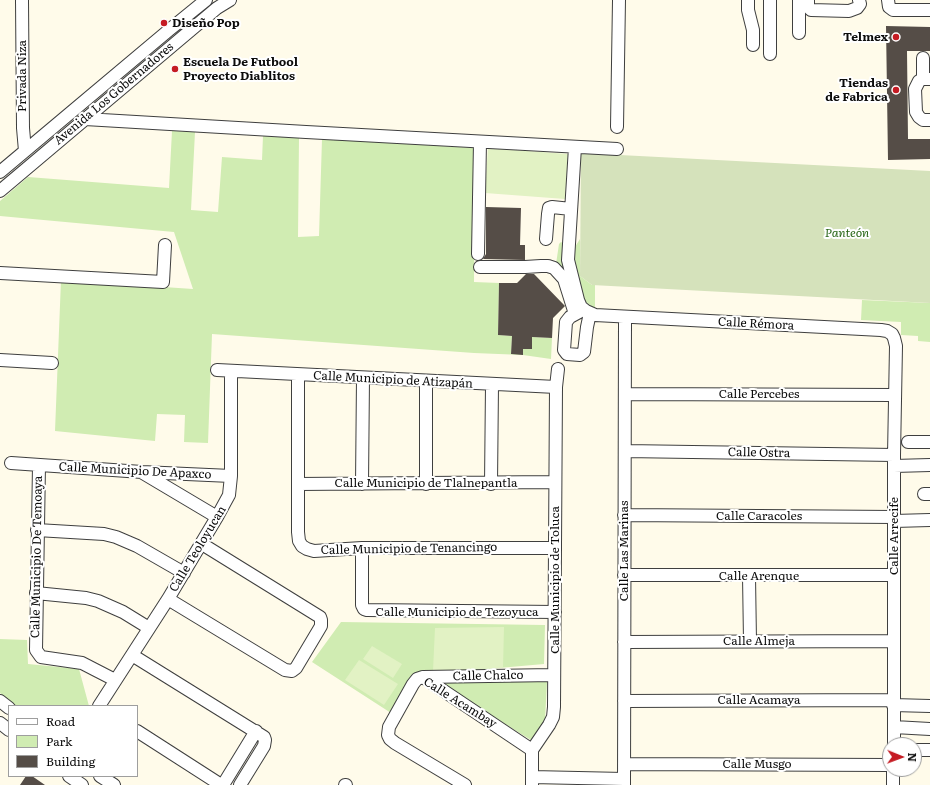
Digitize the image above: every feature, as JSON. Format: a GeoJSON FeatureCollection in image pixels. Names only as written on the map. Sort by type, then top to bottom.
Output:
{"type":"FeatureCollection","features":[{"type":"Feature","properties":{"kind":"street","name":"Privada Niza"},"geometry":{"type":"LineString","coordinates":[[22,0],[23,128],[25,151]]}},
{"type":"Feature","properties":{"kind":"street","name":"Avenida Los Gobernadores"},"geometry":{"type":"LineString","coordinates":[[0,172],[206,0]]}},
{"type":"Feature","properties":{"kind":"street","name":"Avenida Los Gobernadores"},"geometry":{"type":"LineString","coordinates":[[3,184],[85,119],[217,8],[230,0]]}},
{"type":"Feature","properties":{"kind":"street"},"geometry":{"type":"LineString","coordinates":[[617,127],[619,0]]}},
{"type":"Feature","properties":{"kind":"street"},"geometry":{"type":"LineString","coordinates":[[748,0],[748,10],[753,30],[753,45]]}},
{"type":"Feature","properties":{"kind":"street"},"geometry":{"type":"LineString","coordinates":[[770,0],[770,54]]}},
{"type":"Feature","properties":{"kind":"street"},"geometry":{"type":"LineString","coordinates":[[799,0],[799,33]]}},
{"type":"Feature","properties":{"kind":"street"},"geometry":{"type":"LineString","coordinates":[[808,0],[808,7],[811,10],[850,11],[857,8],[860,4],[859,0]]}},
{"type":"Feature","properties":{"kind":"street"},"geometry":{"type":"LineString","coordinates":[[888,0],[888,7],[893,10],[930,10]]}},
{"type":"Feature","properties":{"kind":"street"},"geometry":{"type":"LineString","coordinates":[[923,58],[926,79],[919,81],[915,89],[916,112],[923,120],[930,120]]}},
{"type":"Feature","properties":{"kind":"street"},"geometry":{"type":"LineString","coordinates":[[85,119],[617,149]]}},
{"type":"Feature","properties":{"kind":"street"},"geometry":{"type":"LineString","coordinates":[[478,254],[480,142]]}},
{"type":"Feature","properties":{"kind":"street"},"geometry":{"type":"LineString","coordinates":[[576,147],[568,265],[583,312]]}},
{"type":"Feature","properties":{"kind":"street"},"geometry":{"type":"LineString","coordinates":[[546,239],[548,214],[550,208],[571,209]]}},
{"type":"Feature","properties":{"kind":"street"},"geometry":{"type":"LineString","coordinates":[[0,273],[163,282],[165,245]]}},
{"type":"Feature","properties":{"kind":"street"},"geometry":{"type":"LineString","coordinates":[[480,267],[541,266],[554,268],[564,279],[583,312]]}},
{"type":"Feature","properties":{"kind":"street","name":"Calle Rémora"},"geometry":{"type":"LineString","coordinates":[[583,312],[595,315],[887,331]]}},
{"type":"Feature","properties":{"kind":"street","name":"Calle Las Marinas"},"geometry":{"type":"LineString","coordinates":[[624,782],[625,316]]}},
{"type":"Feature","properties":{"kind":"street","name":"Calle Arrecife"},"geometry":{"type":"LineString","coordinates":[[887,331],[892,334],[896,346],[894,395],[894,737]]}},
{"type":"Feature","properties":{"kind":"street"},"geometry":{"type":"LineString","coordinates":[[0,360],[52,363]]}},
{"type":"Feature","properties":{"kind":"street","name":"Calle Municipio de Toluca"},"geometry":{"type":"LineString","coordinates":[[532,750],[549,726],[553,717],[554,707],[556,387],[558,369]]}},
{"type":"Feature","properties":{"kind":"street","name":"Calle Municipio de Atizapán"},"geometry":{"type":"LineString","coordinates":[[217,370],[426,382],[556,387]]}},
{"type":"Feature","properties":{"kind":"street","name":"Calle Teoloyucan"},"geometry":{"type":"LineString","coordinates":[[100,705],[202,544],[229,495],[231,476],[231,371]]}},
{"type":"Feature","properties":{"kind":"street"},"geometry":{"type":"LineString","coordinates":[[298,375],[298,484]]}},
{"type":"Feature","properties":{"kind":"street"},"geometry":{"type":"LineString","coordinates":[[362,484],[363,378]]}},
{"type":"Feature","properties":{"kind":"street"},"geometry":{"type":"LineString","coordinates":[[426,382],[426,484]]}},
{"type":"Feature","properties":{"kind":"street"},"geometry":{"type":"LineString","coordinates":[[491,484],[492,385]]}},
{"type":"Feature","properties":{"kind":"street","name":"Calle Percebes"},"geometry":{"type":"LineString","coordinates":[[625,394],[894,395]]}},
{"type":"Feature","properties":{"kind":"street"},"geometry":{"type":"LineString","coordinates":[[908,442],[930,442]]}},
{"type":"Feature","properties":{"kind":"street","name":"Calle Ostra"},"geometry":{"type":"LineString","coordinates":[[624,451],[894,460],[930,466]]}},
{"type":"Feature","properties":{"kind":"street","name":"Calle Municipio De Apaxco"},"geometry":{"type":"LineString","coordinates":[[11,463],[142,472],[231,476]]}},
{"type":"Feature","properties":{"kind":"street","name":"Calle Municipio De Temoaya"},"geometry":{"type":"LineString","coordinates":[[39,465],[36,650],[41,657],[82,663],[116,680]]}},
{"type":"Feature","properties":{"kind":"street"},"geometry":{"type":"LineString","coordinates":[[142,472],[217,517]]}},
{"type":"Feature","properties":{"kind":"street","name":"Calle Municipio de Tlalnepantla"},"geometry":{"type":"LineString","coordinates":[[298,484],[491,484],[555,482]]}},
{"type":"Feature","properties":{"kind":"street","name":"Calle Municipio de Tenancingo"},"geometry":{"type":"LineString","coordinates":[[298,484],[299,541],[302,546],[314,551],[362,548],[555,548]]}},
{"type":"Feature","properties":{"kind":"street","name":"Calle Caracoles"},"geometry":{"type":"LineString","coordinates":[[624,515],[930,520]]}},
{"type":"Feature","properties":{"kind":"street"},"geometry":{"type":"LineString","coordinates":[[37,530],[104,534],[116,537],[137,546],[184,573]]}},
{"type":"Feature","properties":{"kind":"street"},"geometry":{"type":"LineString","coordinates":[[168,599],[285,670],[292,671],[296,668],[321,626],[320,617],[202,544]]}},
{"type":"Feature","properties":{"kind":"street","name":"Calle Municipio de Tezoyuca"},"geometry":{"type":"LineString","coordinates":[[362,548],[362,605],[364,608],[373,611],[555,612]]}},
{"type":"Feature","properties":{"kind":"street","name":"Calle Arenque"},"geometry":{"type":"LineString","coordinates":[[624,576],[894,575]]}},
{"type":"Feature","properties":{"kind":"street"},"geometry":{"type":"LineString","coordinates":[[749,576],[750,641]]}},
{"type":"Feature","properties":{"kind":"street"},"geometry":{"type":"LineString","coordinates":[[36,593],[86,598],[98,601],[123,612],[149,628]]}},
{"type":"Feature","properties":{"kind":"street","name":"Calle Almeja"},"geometry":{"type":"LineString","coordinates":[[624,642],[894,641]]}},
{"type":"Feature","properties":{"kind":"street"},"geometry":{"type":"LineString","coordinates":[[132,655],[264,737],[264,744],[240,785]]}},
{"type":"Feature","properties":{"kind":"street","name":"Calle Chalco"},"geometry":{"type":"LineString","coordinates":[[423,677],[554,675]]}},
{"type":"Feature","properties":{"kind":"street","name":"Calle Acambay"},"geometry":{"type":"LineString","coordinates":[[465,785],[395,743],[388,734],[389,727],[410,690],[418,680],[423,677],[532,750]]}},
{"type":"Feature","properties":{"kind":"street"},"geometry":{"type":"LineString","coordinates":[[0,700],[8,707]]}},
{"type":"Feature","properties":{"kind":"street","name":"Calle Acamaya"},"geometry":{"type":"LineString","coordinates":[[624,701],[893,702],[930,706]]}},
{"type":"Feature","properties":{"kind":"street"},"geometry":{"type":"LineString","coordinates":[[0,723],[8,729]]}},
{"type":"Feature","properties":{"kind":"street"},"geometry":{"type":"LineString","coordinates":[[894,727],[930,729]]}},
{"type":"Feature","properties":{"kind":"street"},"geometry":{"type":"LineString","coordinates":[[138,733],[222,785],[256,731]]}},
{"type":"Feature","properties":{"kind":"street"},"geometry":{"type":"LineString","coordinates":[[532,750],[532,781],[624,782]]}},
{"type":"Feature","properties":{"kind":"street","name":"Calle Musgo"},"geometry":{"type":"LineString","coordinates":[[624,764],[882,765]]}},
{"type":"Feature","properties":{"kind":"street"},"geometry":{"type":"LineString","coordinates":[[70,777],[82,785]]}},
{"type":"Feature","properties":{"kind":"street"},"geometry":{"type":"LineString","coordinates":[[102,777],[114,785]]}},
{"type":"Feature","properties":{"kind":"green space"},"geometry":{"type":"Polygon","coordinates":[[[172,131],[195,132],[191,210],[218,212],[222,157],[262,160],[263,136],[299,138],[298,237],[319,236],[322,139],[475,148],[474,282],[499,283],[498,335],[512,336],[511,354],[522,354],[523,349],[532,349],[532,337],[552,338],[551,359],[523,355],[474,353],[212,334],[208,443],[184,442],[185,415],[157,414],[155,441],[55,431],[61,280],[193,289],[174,232],[0,216],[0,201],[28,177],[169,188],[172,131]]]}},
{"type":"Feature","properties":{"kind":"green space"},"geometry":{"type":"Polygon","coordinates":[[[488,148],[568,154],[565,199],[485,193],[488,148]]]}},
{"type":"Feature","properties":{"kind":"green space","name":"Panteón"},"geometry":{"type":"Polygon","coordinates":[[[581,153],[930,171],[930,303],[592,285],[580,276],[581,153]]]}},
{"type":"Feature","properties":{"kind":"green space"},"geometry":{"type":"Polygon","coordinates":[[[580,239],[580,276],[592,285],[595,285],[595,309],[584,301],[572,263],[573,250],[580,239]]]}},
{"type":"Feature","properties":{"kind":"green space"},"geometry":{"type":"Polygon","coordinates":[[[561,242],[564,244],[565,272],[556,264],[559,244],[561,242]]]}},
{"type":"Feature","properties":{"kind":"green space"},"geometry":{"type":"Polygon","coordinates":[[[862,300],[930,303],[930,342],[918,341],[918,336],[901,335],[901,322],[861,320],[862,300]]]}},
{"type":"Feature","properties":{"kind":"green space"},"geometry":{"type":"Polygon","coordinates":[[[341,622],[545,625],[544,664],[431,674],[391,713],[312,662],[341,622]]]}},
{"type":"Feature","properties":{"kind":"green space"},"geometry":{"type":"Polygon","coordinates":[[[504,627],[503,668],[433,671],[435,628],[504,627]]]}},
{"type":"Feature","properties":{"kind":"green space"},"geometry":{"type":"Polygon","coordinates":[[[0,639],[27,640],[28,664],[79,669],[89,705],[14,705],[0,693],[0,639]]]}},
{"type":"Feature","properties":{"kind":"green space"},"geometry":{"type":"Polygon","coordinates":[[[372,646],[402,664],[393,678],[363,659],[372,646]]]}},
{"type":"Feature","properties":{"kind":"green space"},"geometry":{"type":"Polygon","coordinates":[[[359,660],[398,684],[384,705],[345,680],[359,660]]]}},
{"type":"Feature","properties":{"kind":"green space"},"geometry":{"type":"Polygon","coordinates":[[[448,679],[547,682],[545,720],[531,740],[445,687],[448,679]]]}},
{"type":"Feature","properties":{"kind":"building"},"geometry":{"type":"Polygon","coordinates":[[[886,26],[930,27],[930,51],[907,51],[908,139],[930,139],[930,159],[888,160],[886,26]]]}},
{"type":"Feature","properties":{"kind":"building"},"geometry":{"type":"Polygon","coordinates":[[[486,207],[521,208],[520,245],[525,245],[525,260],[483,259],[486,254],[486,207]]]}},
{"type":"Feature","properties":{"kind":"building"},"geometry":{"type":"Polygon","coordinates":[[[526,274],[534,274],[565,306],[553,318],[552,338],[532,337],[532,349],[523,349],[523,355],[511,354],[512,336],[498,335],[499,283],[517,283],[526,274]]]}},
{"type":"Feature","properties":{"kind":"building"},"geometry":{"type":"Polygon","coordinates":[[[25,777],[33,777],[45,785],[20,785],[25,777]]]}},
{"type":"Feature","properties":{"kind":"place","name":"Diseño Pop"},"geometry":{"type":"Point","coordinates":[164,23]}},
{"type":"Feature","properties":{"kind":"place","name":"Telmex"},"geometry":{"type":"Point","coordinates":[896,37]}},
{"type":"Feature","properties":{"kind":"place","name":"Escuela De Futbool Proyecto Diablitos"},"geometry":{"type":"Point","coordinates":[175,69]}},
{"type":"Feature","properties":{"kind":"place","name":"Tiendas de Fabrica"},"geometry":{"type":"Point","coordinates":[896,90]}}]}
